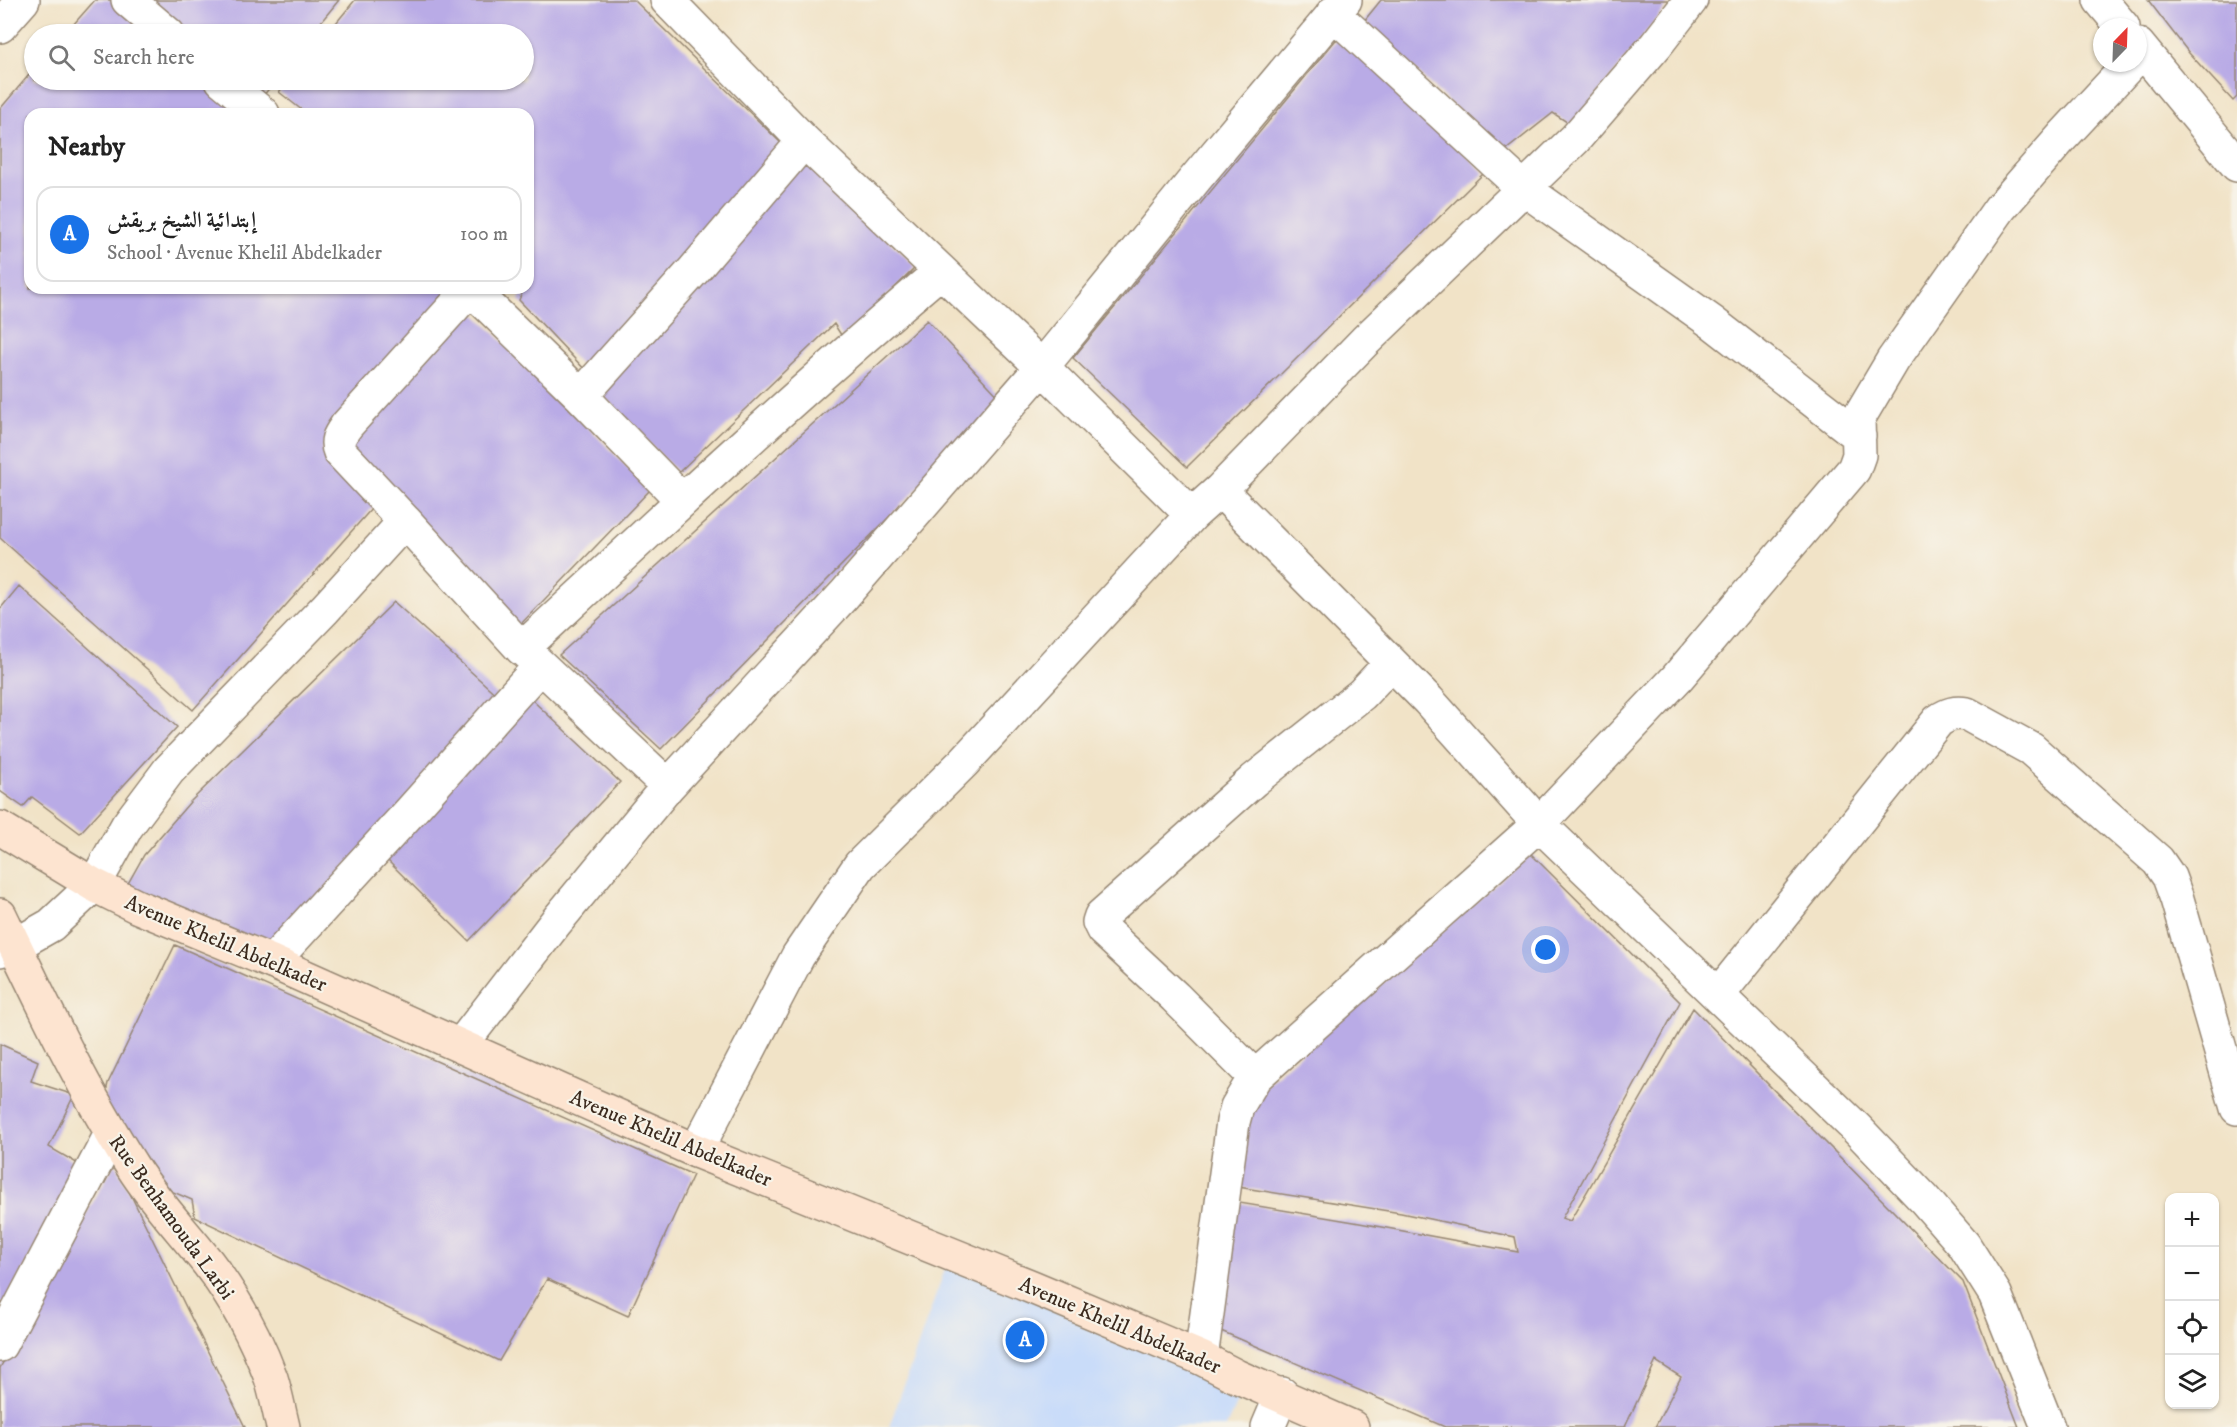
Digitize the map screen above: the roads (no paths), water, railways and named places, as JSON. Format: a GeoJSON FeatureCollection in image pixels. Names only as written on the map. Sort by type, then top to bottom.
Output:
{"type":"FeatureCollection","features":[{"type":"Feature","properties":{"kind":"street"},"geometry":{"type":"LineString","coordinates":[[0,26],[24,0]]}},
{"type":"Feature","properties":{"kind":"street"},"geometry":{"type":"LineString","coordinates":[[128,0],[156,24]]}},
{"type":"Feature","properties":{"kind":"street"},"geometry":{"type":"LineString","coordinates":[[667,0],[804,141],[1042,367],[1192,515]]}},
{"type":"Feature","properties":{"kind":"street"},"geometry":{"type":"LineString","coordinates":[[696,1151],[798,956],[860,865],[963,763],[1192,515],[1220,490],[1365,341],[1575,139],[1656,45],[1691,0]]}},
{"type":"Feature","properties":{"kind":"street"},"geometry":{"type":"LineString","coordinates":[[2100,0],[2113,18]]}},
{"type":"Feature","properties":{"kind":"street"},"geometry":{"type":"LineString","coordinates":[[461,1045],[556,922],[668,786],[844,594],[1042,367],[1339,7],[1523,188],[1713,323],[1859,436]]}},
{"type":"Feature","properties":{"kind":"street"},"geometry":{"type":"LineString","coordinates":[[2147,63],[2237,165]]}},
{"type":"Feature","properties":{"kind":"street"},"geometry":{"type":"LineString","coordinates":[[1201,1358],[1233,1122],[1237,1107],[1255,1077],[1539,824],[1677,678],[1854,469],[1859,455],[1857,426],[1860,413],[1888,369],[2000,208],[2115,72]]}},
{"type":"Feature","properties":{"kind":"street"},"geometry":{"type":"LineString","coordinates":[[234,90],[256,108]]}},
{"type":"Feature","properties":{"kind":"street"},"geometry":{"type":"LineString","coordinates":[[581,396],[694,270],[804,141]]}},
{"type":"Feature","properties":{"kind":"street"},"geometry":{"type":"LineString","coordinates":[[272,962],[410,813],[531,658],[682,500],[849,349],[941,271]]}},
{"type":"Feature","properties":{"kind":"street"},"geometry":{"type":"LineString","coordinates":[[465,294],[347,425],[337,439],[340,452],[531,658],[668,786]]}},
{"type":"Feature","properties":{"kind":"street"},"geometry":{"type":"LineString","coordinates":[[476,294],[581,396],[682,500]]}},
{"type":"Feature","properties":{"kind":"street"},"geometry":{"type":"LineString","coordinates":[[1220,490],[1428,700],[1539,824],[1856,1128],[1924,1199],[1964,1245],[1995,1294],[2048,1427]]}},
{"type":"Feature","properties":{"kind":"street"},"geometry":{"type":"LineString","coordinates":[[7,948],[51,925],[94,885],[127,826],[169,770],[325,609],[405,521]]}},
{"type":"Feature","properties":{"kind":"street"},"geometry":{"type":"LineString","coordinates":[[1255,1077],[1175,997],[1103,930],[1099,922],[1101,916],[1254,780],[1362,694],[1391,663]]}},
{"type":"Feature","properties":{"kind":"street"},"geometry":{"type":"LineString","coordinates":[[1718,995],[1938,721],[1957,712],[1967,714],[2031,749],[2158,861],[2169,877],[2237,1108]]}},
{"type":"Feature","properties":{"kind":"street","name":"Avenue Khelil Abdelkader"},"geometry":{"type":"LineString","coordinates":[[0,828],[94,885],[136,906],[272,962],[696,1151],[1201,1358],[1236,1376],[1282,1394],[1352,1427]]}},
{"type":"Feature","properties":{"kind":"street","name":"Rue Benhamouda Larbi"},"geometry":{"type":"LineString","coordinates":[[0,915],[7,948],[50,1019],[111,1134],[143,1184],[208,1263],[235,1303],[271,1380],[283,1427]]}},
{"type":"Feature","properties":{"kind":"street"},"geometry":{"type":"LineString","coordinates":[[4,1328],[111,1134]]}},
{"type":"Feature","properties":{"kind":"street"},"geometry":{"type":"LineString","coordinates":[[1268,1427],[1282,1394]]}},
{"type":"Feature","properties":{"kind":"place","name":"إبتدائية الشيخ بريقش"},"geometry":{"type":"Point","coordinates":[1025,1340]}}]}
